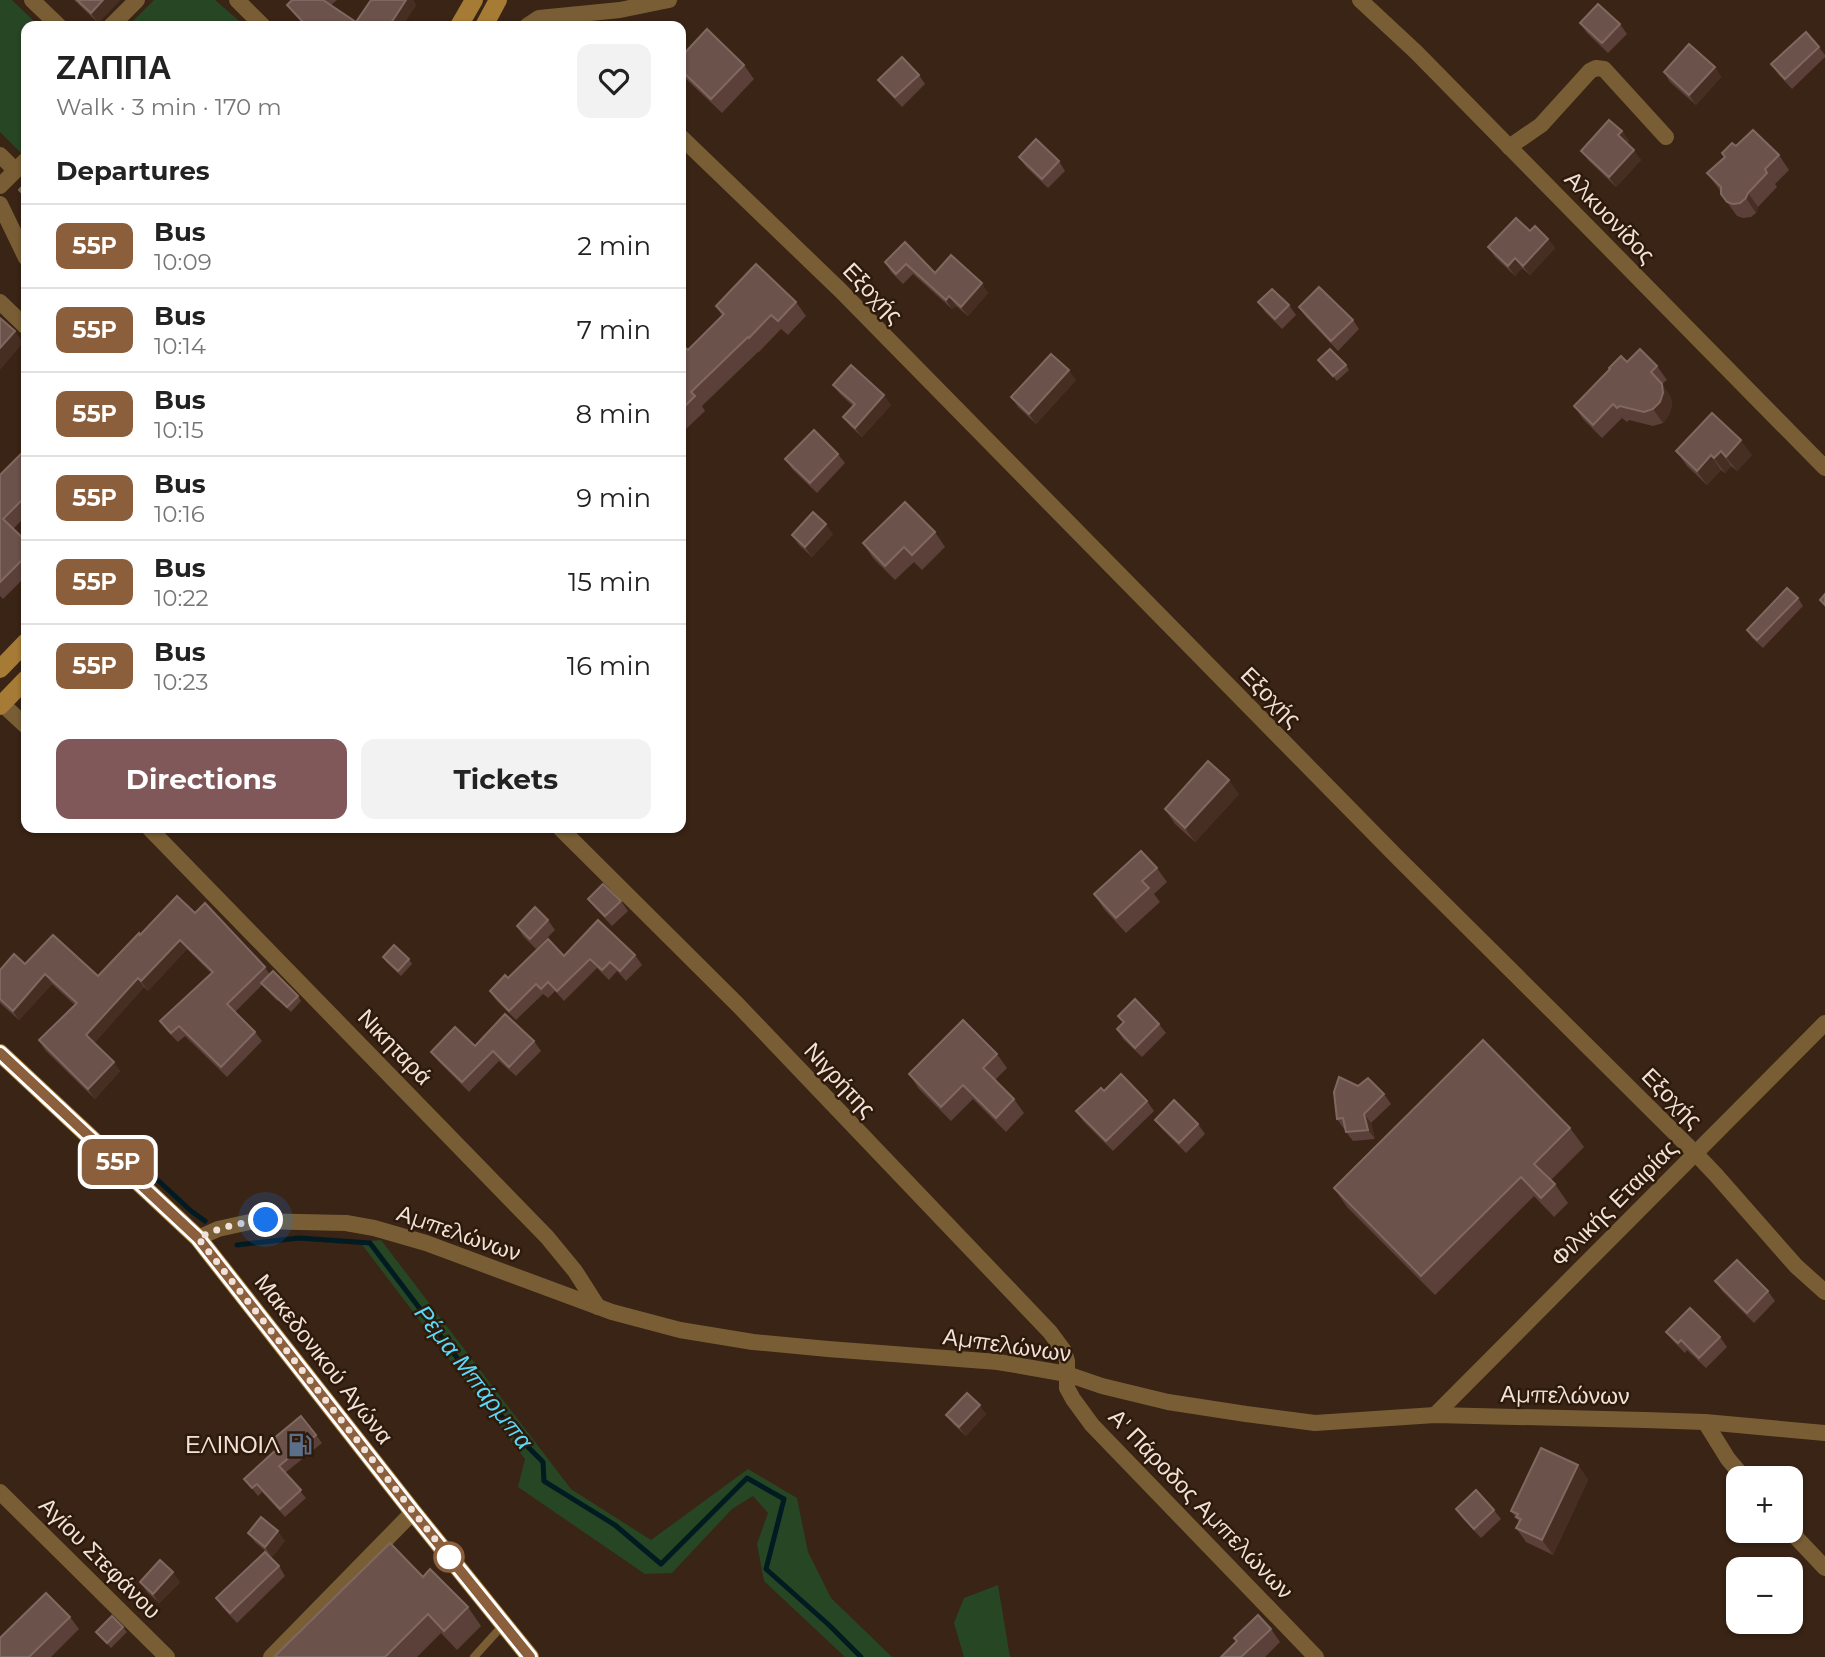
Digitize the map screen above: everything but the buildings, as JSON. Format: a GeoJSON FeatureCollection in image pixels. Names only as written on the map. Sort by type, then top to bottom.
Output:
{"type":"FeatureCollection","features":[{"type":"Feature","properties":{"kind":"main road"},"geometry":{"type":"LineString","coordinates":[[462,21],[474,0]]}},
{"type":"Feature","properties":{"kind":"main road"},"geometry":{"type":"LineString","coordinates":[[487,21],[498,0]]}},
{"type":"Feature","properties":{"kind":"main road"},"geometry":{"type":"LineString","coordinates":[[0,669],[21,647]]}},
{"type":"Feature","properties":{"kind":"main road"},"geometry":{"type":"LineString","coordinates":[[1,705],[21,684]]}},
{"type":"Feature","properties":{"kind":"main road","name":"Μακεδονικού Αγώνα"},"geometry":{"type":"LineString","coordinates":[[0,1053],[198,1238],[530,1657]]}},
{"type":"Feature","properties":{"kind":"street"},"geometry":{"type":"LineString","coordinates":[[32,0],[54,21]]}},
{"type":"Feature","properties":{"kind":"street"},"geometry":{"type":"LineString","coordinates":[[116,21],[137,0]]}},
{"type":"Feature","properties":{"kind":"street"},"geometry":{"type":"LineString","coordinates":[[237,0],[258,21]]}},
{"type":"Feature","properties":{"kind":"street"},"geometry":{"type":"LineString","coordinates":[[534,21],[539,18],[568,21],[669,0]]}},
{"type":"Feature","properties":{"kind":"street","name":"Αλκυονίδος"},"geometry":{"type":"LineString","coordinates":[[1360,0],[1416,52],[1825,468]]}},
{"type":"Feature","properties":{"kind":"street"},"geometry":{"type":"LineString","coordinates":[[1509,147],[1541,125],[1590,71],[1596,68],[1604,69],[1666,137]]}},
{"type":"Feature","properties":{"kind":"street","name":"Εξοχής"},"geometry":{"type":"LineString","coordinates":[[686,142],[840,290],[1387,847],[1696,1154],[1796,1266],[1825,1292]]}},
{"type":"Feature","properties":{"kind":"street"},"geometry":{"type":"LineString","coordinates":[[0,155],[21,165],[0,186]]}},
{"type":"Feature","properties":{"kind":"street"},"geometry":{"type":"LineString","coordinates":[[0,204],[21,248]]}},
{"type":"Feature","properties":{"kind":"street"},"geometry":{"type":"LineString","coordinates":[[0,302],[21,322]]}},
{"type":"Feature","properties":{"kind":"street"},"geometry":{"type":"LineString","coordinates":[[1,705],[21,722]]}},
{"type":"Feature","properties":{"kind":"street","name":"Νικηταρά"},"geometry":{"type":"LineString","coordinates":[[154,833],[547,1237],[575,1271],[598,1307]]}},
{"type":"Feature","properties":{"kind":"street","name":"Νιγρήτης"},"geometry":{"type":"LineString","coordinates":[[565,833],[738,1005],[1050,1332],[1064,1350],[1067,1374]]}},
{"type":"Feature","properties":{"kind":"street","name":"Φιλικής Εταιρίας"},"geometry":{"type":"LineString","coordinates":[[1435,1415],[1825,1023]]}},
{"type":"Feature","properties":{"kind":"street","name":"Αμπελώνων"},"geometry":{"type":"LineString","coordinates":[[198,1238],[218,1229],[254,1221],[346,1223],[426,1243],[598,1307],[680,1330],[753,1342],[998,1362],[1067,1374],[1101,1386],[1168,1402],[1315,1423],[1435,1415],[1705,1422],[1825,1433]]}},
{"type":"Feature","properties":{"kind":"street","name":"Α' Πάροδος Αμπελώνων"},"geometry":{"type":"LineString","coordinates":[[1067,1374],[1067,1388],[1093,1424],[1316,1657]]}},
{"type":"Feature","properties":{"kind":"street"},"geometry":{"type":"LineString","coordinates":[[1705,1422],[1734,1466]]}},
{"type":"Feature","properties":{"kind":"street","name":"Αγίου Στεφάνου"},"geometry":{"type":"LineString","coordinates":[[0,1492],[167,1657]]}},
{"type":"Feature","properties":{"kind":"street"},"geometry":{"type":"LineString","coordinates":[[271,1657],[413,1512]]}},
{"type":"Feature","properties":{"kind":"street"},"geometry":{"type":"LineString","coordinates":[[1801,1543],[1825,1568]]}},
{"type":"Feature","properties":{"kind":"lane"},"geometry":{"type":"LineString","coordinates":[[474,1657],[503,1625]]}},
{"type":"Feature","properties":{"kind":"green space"},"geometry":{"type":"Polygon","coordinates":[[[0,0],[12,0],[34,21],[21,21],[21,153],[0,132],[0,0]]]}},
{"type":"Feature","properties":{"kind":"green space"},"geometry":{"type":"Polygon","coordinates":[[[154,0],[215,0],[239,21],[133,21],[154,0]]]}},
{"type":"Feature","properties":{"kind":"green space"},"geometry":{"type":"Polygon","coordinates":[[[381,1240],[571,1489],[651,1540],[748,1469],[797,1498],[808,1552],[831,1598],[892,1657],[845,1657],[764,1581],[757,1544],[768,1513],[753,1496],[732,1509],[672,1573],[645,1574],[518,1487],[525,1459],[360,1242],[381,1240]]]}},
{"type":"Feature","properties":{"kind":"green space"},"geometry":{"type":"Polygon","coordinates":[[[998,1585],[1010,1657],[964,1657],[954,1623],[964,1598],[998,1585]]]}},
{"type":"Feature","properties":{"kind":"waterway","name":"Ρέμα Μπάρμπα"},"geometry":{"type":"LineString","coordinates":[[135,1159],[205,1221]]}},
{"type":"Feature","properties":{"kind":"waterway","name":"Ρέμα Μπάρμπα"},"geometry":{"type":"LineString","coordinates":[[237,1245],[299,1238],[370,1243],[515,1434],[543,1462],[544,1481],[615,1525],[661,1564],[747,1478],[784,1499],[766,1569],[861,1657]]}},
{"type":"Feature","properties":{"kind":"bus line","name":"55Ρ"},"geometry":{"type":"LineString","coordinates":[[0,1053],[198,1238],[530,1657]]}},
{"type":"Feature","properties":{"kind":"place","name":"ΕΛΙΝΟΙΛ"},"geometry":{"type":"Point","coordinates":[300,1445]}},
{"type":"Feature","properties":{"kind":"route"},"geometry":{"type":"LineString","coordinates":[[266,1220],[218,1229],[198,1238],[449,1557]]}}]}
